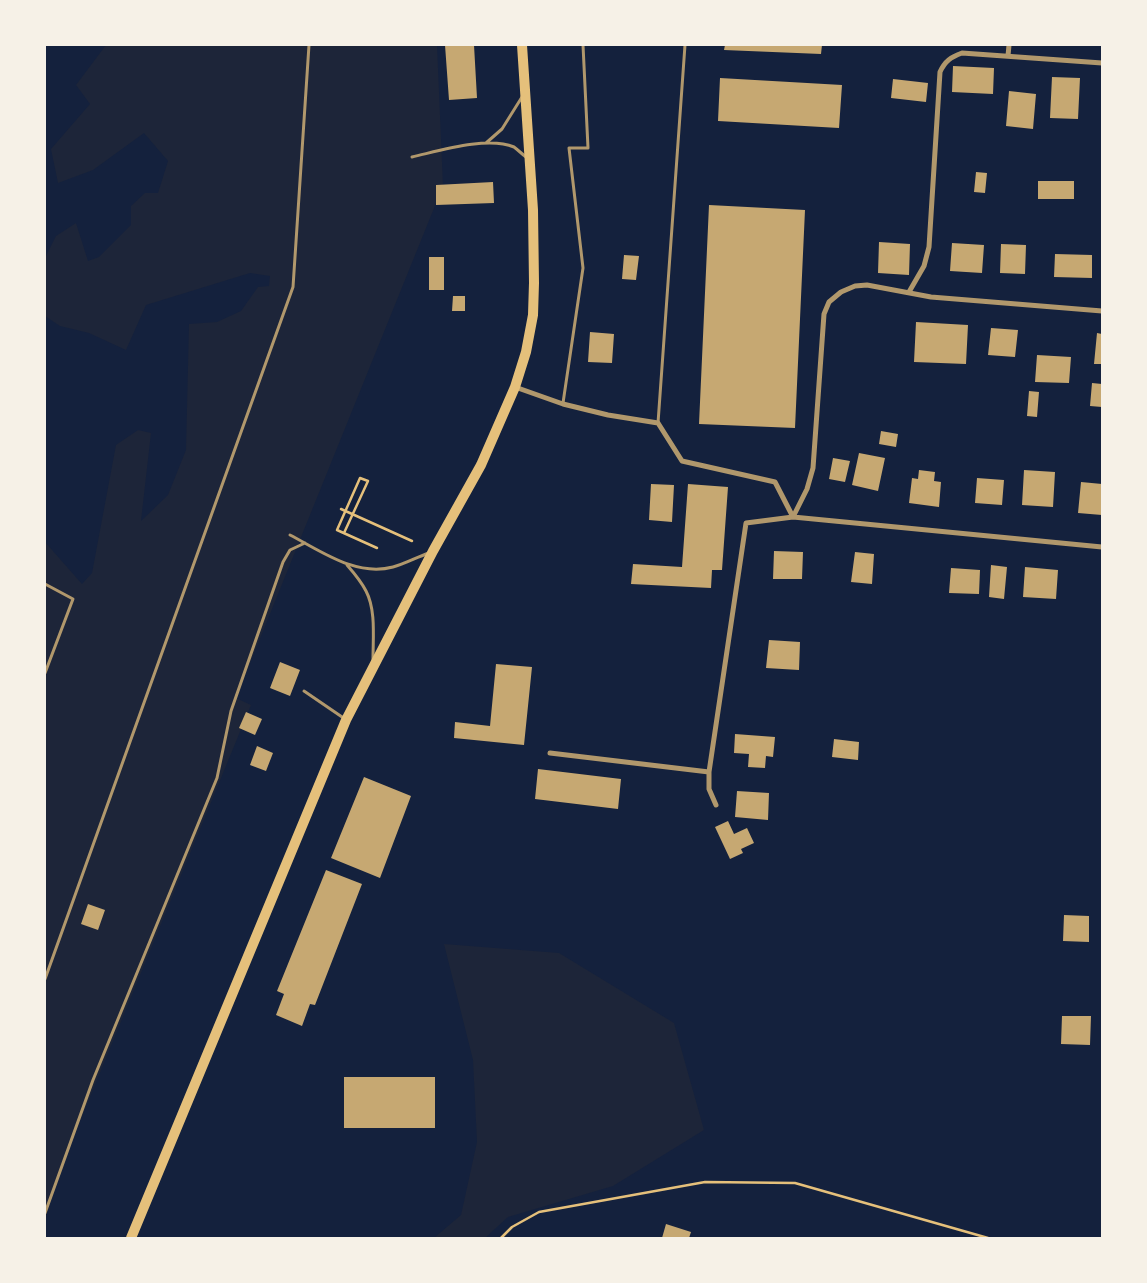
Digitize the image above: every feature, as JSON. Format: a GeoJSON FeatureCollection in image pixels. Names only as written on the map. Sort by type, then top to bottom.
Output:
{"type":"FeatureCollection","features":[{"type":"Feature","properties":{"kind":"main road"},"geometry":{"type":"LineString","coordinates":[[131,1238],[346,720],[433,551],[481,465],[500,426],[515,387],[526,352],[533,315],[533,220],[522,45]]}},
{"type":"Feature","properties":{"kind":"street"},"geometry":{"type":"LineString","coordinates":[[1008,56],[1009,45]]}},
{"type":"Feature","properties":{"kind":"street"},"geometry":{"type":"LineString","coordinates":[[909,292],[924,266],[929,247],[940,72],[943,64],[951,57],[962,53],[1102,63]]}},
{"type":"Feature","properties":{"kind":"street"},"geometry":{"type":"LineString","coordinates":[[793,517],[808,489],[813,468],[824,314],[829,302],[841,292],[855,286],[868,285],[931,297],[1102,311]]}},
{"type":"Feature","properties":{"kind":"street"},"geometry":{"type":"LineString","coordinates":[[515,387],[563,404],[608,415],[658,423],[682,461],[775,482],[793,517]]}},
{"type":"Feature","properties":{"kind":"street"},"geometry":{"type":"LineString","coordinates":[[716,805],[709,789],[709,772],[746,523],[793,517],[1102,547]]}},
{"type":"Feature","properties":{"kind":"street"},"geometry":{"type":"LineString","coordinates":[[550,753],[709,772]]}},
{"type":"Feature","properties":{"kind":"lane"},"geometry":{"type":"LineString","coordinates":[[45,978],[293,287],[309,45]]}},
{"type":"Feature","properties":{"kind":"lane"},"geometry":{"type":"LineString","coordinates":[[563,404],[583,268],[569,148],[588,148],[583,45]]}},
{"type":"Feature","properties":{"kind":"lane"},"geometry":{"type":"LineString","coordinates":[[658,423],[685,45]]}},
{"type":"Feature","properties":{"kind":"lane"},"geometry":{"type":"LineString","coordinates":[[486,143],[502,129],[515,111],[525,92]]}},
{"type":"Feature","properties":{"kind":"lane"},"geometry":{"type":"LineString","coordinates":[[412,158],[446,149],[486,143],[513,147],[530,162]]}},
{"type":"Feature","properties":{"kind":"lane"},"geometry":{"type":"LineString","coordinates":[[290,536],[346,564],[366,569],[392,567],[433,551]]}},
{"type":"Feature","properties":{"kind":"lane"},"geometry":{"type":"LineString","coordinates":[[45,1213],[93,1080],[217,778],[231,711],[283,562],[290,550],[305,543]]}},
{"type":"Feature","properties":{"kind":"lane"},"geometry":{"type":"LineString","coordinates":[[346,564],[358,578],[367,593],[372,613],[374,665]]}},
{"type":"Feature","properties":{"kind":"lane"},"geometry":{"type":"LineString","coordinates":[[45,584],[73,599],[45,673]]}},
{"type":"Feature","properties":{"kind":"lane"},"geometry":{"type":"LineString","coordinates":[[304,692],[346,720]]}},
{"type":"Feature","properties":{"kind":"path"},"geometry":{"type":"LineString","coordinates":[[344,533],[368,481],[360,478],[337,530],[377,548]]}},
{"type":"Feature","properties":{"kind":"path"},"geometry":{"type":"LineString","coordinates":[[341,509],[412,541]]}},
{"type":"Feature","properties":{"kind":"path"},"geometry":{"type":"LineString","coordinates":[[501,1238],[512,1228],[539,1212],[705,1182],[795,1184],[988,1238]]}},
{"type":"Feature","properties":{"kind":"shaded area"},"geometry":{"type":"Polygon","coordinates":[[[106,45],[437,45],[443,186],[236,698],[251,705],[53,1187],[45,1222],[45,542],[82,584],[92,573],[116,445],[138,430],[151,433],[141,521],[168,495],[186,450],[189,324],[217,322],[241,311],[258,287],[269,286],[270,276],[250,273],[146,305],[126,350],[89,333],[60,326],[45,316],[45,258],[56,236],[76,223],[88,261],[99,257],[131,225],[131,206],[145,193],[158,193],[168,161],[144,133],[93,170],[58,183],[51,149],[90,104],[76,85],[106,45]]]}},
{"type":"Feature","properties":{"kind":"shaded area"},"geometry":{"type":"Polygon","coordinates":[[[444,944],[559,953],[674,1023],[704,1130],[613,1186],[508,1217],[485,1238],[434,1238],[461,1215],[477,1142],[473,1060],[444,944]]]}},
{"type":"Feature","properties":{"kind":"building"},"geometry":{"type":"Polygon","coordinates":[[[445,45],[474,45],[477,98],[449,100],[445,45]]]}},
{"type":"Feature","properties":{"kind":"building"},"geometry":{"type":"Polygon","coordinates":[[[725,45],[822,45],[821,54],[724,50],[725,45]]]}},
{"type":"Feature","properties":{"kind":"building"},"geometry":{"type":"Polygon","coordinates":[[[953,66],[994,68],[993,94],[952,92],[953,66]]]}},
{"type":"Feature","properties":{"kind":"building"},"geometry":{"type":"Polygon","coordinates":[[[1052,77],[1080,78],[1078,119],[1050,118],[1052,77]]]}},
{"type":"Feature","properties":{"kind":"building"},"geometry":{"type":"Polygon","coordinates":[[[720,78],[842,85],[839,128],[718,121],[720,78]]]}},
{"type":"Feature","properties":{"kind":"building"},"geometry":{"type":"Polygon","coordinates":[[[893,79],[928,83],[926,102],[891,98],[893,79]]]}},
{"type":"Feature","properties":{"kind":"building"},"geometry":{"type":"Polygon","coordinates":[[[1009,91],[1036,94],[1033,129],[1006,126],[1009,91]]]}},
{"type":"Feature","properties":{"kind":"building"},"geometry":{"type":"Polygon","coordinates":[[[976,172],[987,173],[985,193],[974,192],[976,172]]]}},
{"type":"Feature","properties":{"kind":"building"},"geometry":{"type":"Polygon","coordinates":[[[1038,181],[1074,181],[1074,199],[1038,199],[1038,181]]]}},
{"type":"Feature","properties":{"kind":"building"},"geometry":{"type":"Polygon","coordinates":[[[493,182],[494,203],[436,205],[436,185],[493,182]]]}},
{"type":"Feature","properties":{"kind":"building"},"geometry":{"type":"Polygon","coordinates":[[[709,205],[805,210],[795,428],[699,424],[709,205]]]}},
{"type":"Feature","properties":{"kind":"building"},"geometry":{"type":"Polygon","coordinates":[[[879,242],[910,244],[909,275],[878,273],[879,242]]]}},
{"type":"Feature","properties":{"kind":"building"},"geometry":{"type":"Polygon","coordinates":[[[952,243],[984,245],[982,273],[950,271],[952,243]]]}},
{"type":"Feature","properties":{"kind":"building"},"geometry":{"type":"Polygon","coordinates":[[[1001,244],[1026,245],[1025,274],[1000,273],[1001,244]]]}},
{"type":"Feature","properties":{"kind":"building"},"geometry":{"type":"Polygon","coordinates":[[[1055,254],[1092,255],[1092,278],[1054,277],[1055,254]]]}},
{"type":"Feature","properties":{"kind":"building"},"geometry":{"type":"Polygon","coordinates":[[[624,255],[639,256],[636,280],[622,279],[624,255]]]}},
{"type":"Feature","properties":{"kind":"building"},"geometry":{"type":"Polygon","coordinates":[[[429,257],[444,257],[444,290],[429,290],[429,257]]]}},
{"type":"Feature","properties":{"kind":"building"},"geometry":{"type":"Polygon","coordinates":[[[453,296],[465,296],[465,311],[452,311],[453,296]]]}},
{"type":"Feature","properties":{"kind":"building"},"geometry":{"type":"Polygon","coordinates":[[[916,322],[968,325],[966,364],[914,362],[916,322]]]}},
{"type":"Feature","properties":{"kind":"building"},"geometry":{"type":"Polygon","coordinates":[[[991,328],[1018,330],[1015,357],[988,355],[991,328]]]}},
{"type":"Feature","properties":{"kind":"building"},"geometry":{"type":"Polygon","coordinates":[[[590,332],[614,334],[612,363],[588,362],[590,332]]]}},
{"type":"Feature","properties":{"kind":"building"},"geometry":{"type":"Polygon","coordinates":[[[1097,333],[1102,334],[1102,364],[1094,364],[1097,333]]]}},
{"type":"Feature","properties":{"kind":"building"},"geometry":{"type":"Polygon","coordinates":[[[1037,355],[1071,357],[1069,383],[1035,382],[1037,355]]]}},
{"type":"Feature","properties":{"kind":"building"},"geometry":{"type":"Polygon","coordinates":[[[1092,383],[1102,384],[1102,407],[1090,406],[1092,383]]]}},
{"type":"Feature","properties":{"kind":"building"},"geometry":{"type":"Polygon","coordinates":[[[1029,391],[1039,392],[1037,417],[1027,416],[1029,391]]]}},
{"type":"Feature","properties":{"kind":"building"},"geometry":{"type":"Polygon","coordinates":[[[881,431],[898,434],[896,447],[879,444],[881,431]]]}},
{"type":"Feature","properties":{"kind":"building"},"geometry":{"type":"Polygon","coordinates":[[[859,453],[885,458],[878,491],[852,485],[859,453]]]}},
{"type":"Feature","properties":{"kind":"building"},"geometry":{"type":"Polygon","coordinates":[[[833,458],[850,461],[845,482],[829,479],[833,458]]]}},
{"type":"Feature","properties":{"kind":"building"},"geometry":{"type":"Polygon","coordinates":[[[919,470],[935,472],[934,481],[941,482],[939,507],[909,503],[912,478],[918,479],[919,470]]]}},
{"type":"Feature","properties":{"kind":"building"},"geometry":{"type":"Polygon","coordinates":[[[1024,470],[1055,472],[1053,507],[1022,505],[1024,470]]]}},
{"type":"Feature","properties":{"kind":"building"},"geometry":{"type":"Polygon","coordinates":[[[977,478],[1004,480],[1002,505],[975,503],[977,478]]]}},
{"type":"Feature","properties":{"kind":"building"},"geometry":{"type":"Polygon","coordinates":[[[1081,482],[1102,484],[1102,515],[1078,513],[1081,482]]]}},
{"type":"Feature","properties":{"kind":"building"},"geometry":{"type":"Polygon","coordinates":[[[651,484],[674,485],[672,522],[649,520],[651,484]]]}},
{"type":"Feature","properties":{"kind":"building"},"geometry":{"type":"Polygon","coordinates":[[[688,484],[728,487],[722,570],[712,570],[711,588],[631,584],[633,564],[682,567],[688,484]]]}},
{"type":"Feature","properties":{"kind":"building"},"geometry":{"type":"Polygon","coordinates":[[[774,551],[803,552],[802,579],[773,579],[774,551]]]}},
{"type":"Feature","properties":{"kind":"building"},"geometry":{"type":"Polygon","coordinates":[[[855,552],[874,554],[872,584],[851,582],[855,552]]]}},
{"type":"Feature","properties":{"kind":"building"},"geometry":{"type":"Polygon","coordinates":[[[991,565],[1007,567],[1004,599],[989,597],[991,565]]]}},
{"type":"Feature","properties":{"kind":"building"},"geometry":{"type":"Polygon","coordinates":[[[1025,567],[1058,570],[1056,599],[1023,597],[1025,567]]]}},
{"type":"Feature","properties":{"kind":"building"},"geometry":{"type":"Polygon","coordinates":[[[951,568],[980,570],[979,594],[949,593],[951,568]]]}},
{"type":"Feature","properties":{"kind":"building"},"geometry":{"type":"Polygon","coordinates":[[[769,640],[800,642],[799,670],[766,668],[769,640]]]}},
{"type":"Feature","properties":{"kind":"building"},"geometry":{"type":"Polygon","coordinates":[[[280,662],[300,670],[290,696],[270,688],[280,662]]]}},
{"type":"Feature","properties":{"kind":"building"},"geometry":{"type":"Polygon","coordinates":[[[496,664],[532,667],[524,745],[454,738],[455,722],[490,726],[496,664]]]}},
{"type":"Feature","properties":{"kind":"building"},"geometry":{"type":"Polygon","coordinates":[[[246,712],[262,719],[255,735],[239,728],[246,712]]]}},
{"type":"Feature","properties":{"kind":"building"},"geometry":{"type":"Polygon","coordinates":[[[735,734],[775,737],[773,757],[766,756],[765,768],[748,767],[749,754],[734,753],[735,734]]]}},
{"type":"Feature","properties":{"kind":"building"},"geometry":{"type":"Polygon","coordinates":[[[834,739],[859,742],[858,760],[832,757],[834,739]]]}},
{"type":"Feature","properties":{"kind":"building"},"geometry":{"type":"Polygon","coordinates":[[[257,746],[273,753],[266,771],[250,765],[257,746]]]}},
{"type":"Feature","properties":{"kind":"building"},"geometry":{"type":"Polygon","coordinates":[[[538,769],[621,779],[618,809],[535,799],[538,769]]]}},
{"type":"Feature","properties":{"kind":"building"},"geometry":{"type":"Polygon","coordinates":[[[364,777],[411,796],[380,878],[331,858],[364,777]]]}},
{"type":"Feature","properties":{"kind":"building"},"geometry":{"type":"Polygon","coordinates":[[[737,791],[769,793],[768,820],[735,817],[737,791]]]}},
{"type":"Feature","properties":{"kind":"building"},"geometry":{"type":"Polygon","coordinates":[[[728,821],[734,834],[747,828],[754,843],[741,849],[743,853],[730,859],[715,827],[728,821]]]}},
{"type":"Feature","properties":{"kind":"building"},"geometry":{"type":"Polygon","coordinates":[[[326,870],[362,884],[315,1005],[310,1004],[302,1026],[276,1015],[284,994],[277,991],[326,870]]]}},
{"type":"Feature","properties":{"kind":"building"},"geometry":{"type":"Polygon","coordinates":[[[88,904],[105,910],[98,930],[81,924],[88,904]]]}},
{"type":"Feature","properties":{"kind":"building"},"geometry":{"type":"Polygon","coordinates":[[[1064,915],[1089,916],[1089,942],[1063,941],[1064,915]]]}},
{"type":"Feature","properties":{"kind":"building"},"geometry":{"type":"Polygon","coordinates":[[[1062,1016],[1091,1016],[1090,1045],[1061,1044],[1062,1016]]]}},
{"type":"Feature","properties":{"kind":"building"},"geometry":{"type":"Polygon","coordinates":[[[344,1077],[435,1077],[435,1128],[344,1128],[344,1077]]]}},
{"type":"Feature","properties":{"kind":"building"},"geometry":{"type":"Polygon","coordinates":[[[666,1224],[691,1232],[689,1238],[662,1238],[666,1224]]]}}]}
